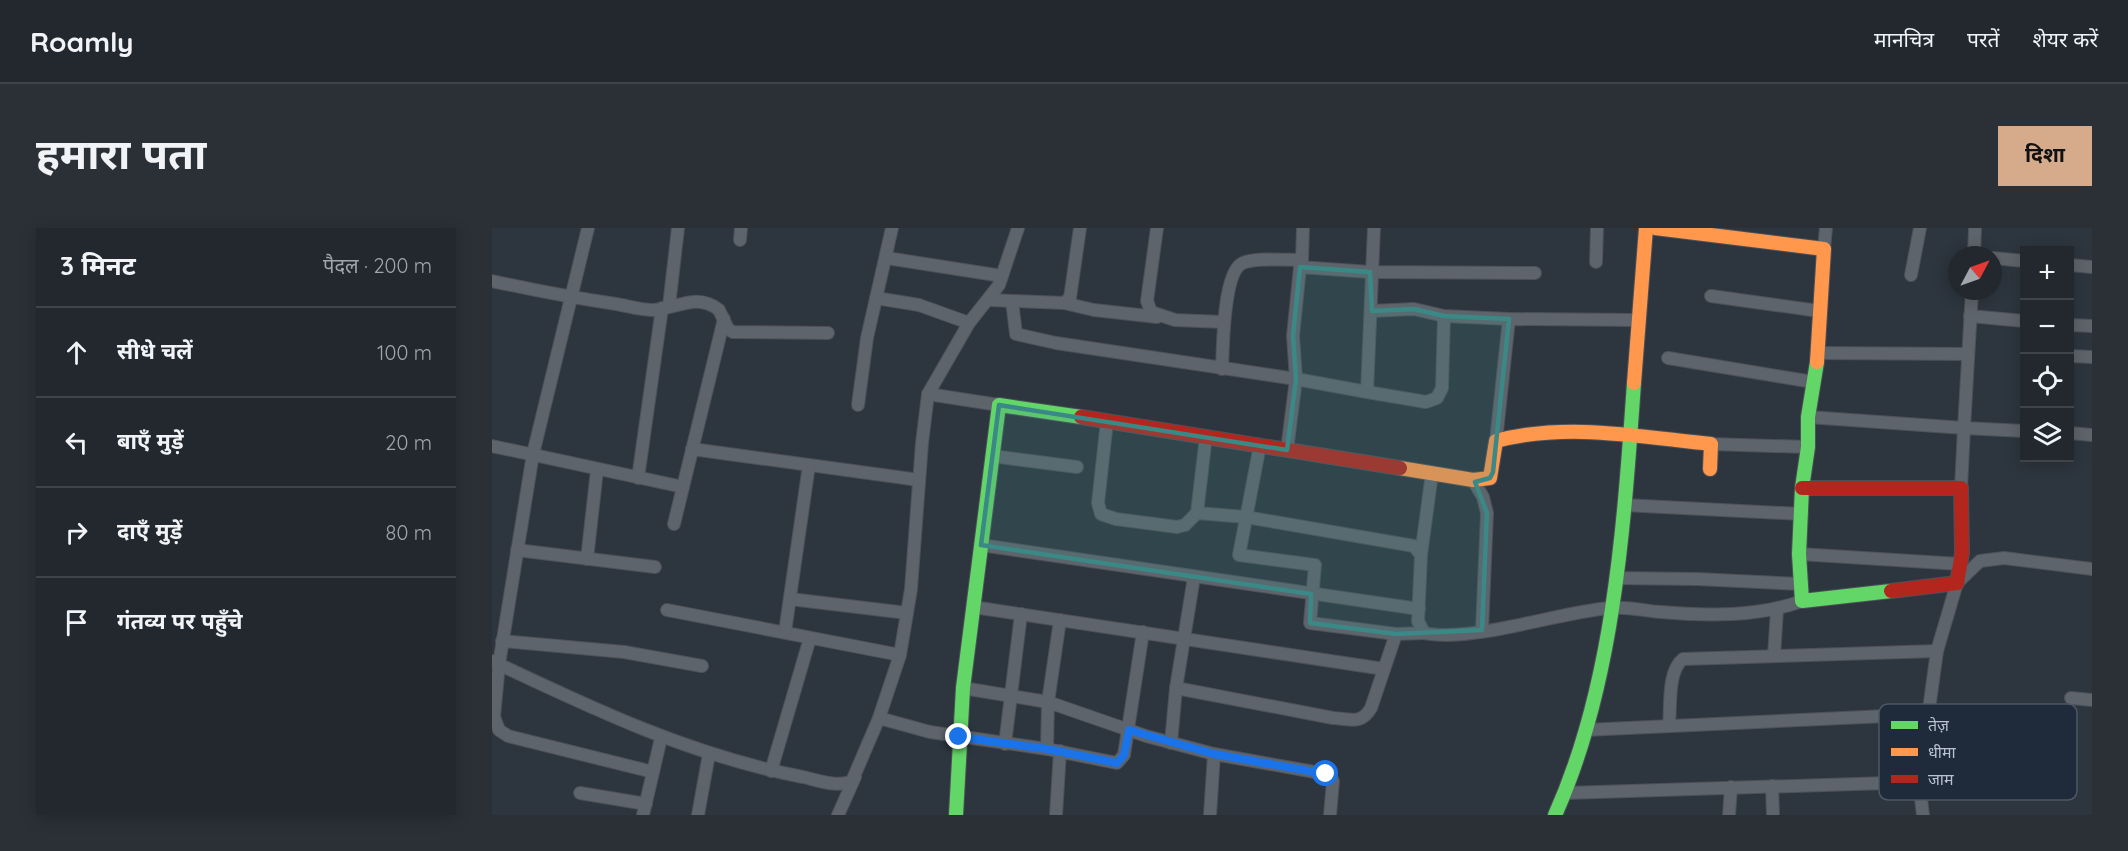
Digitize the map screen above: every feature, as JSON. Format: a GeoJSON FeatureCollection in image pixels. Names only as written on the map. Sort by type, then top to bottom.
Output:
{"type":"FeatureCollection","features":[{"type":"Feature","properties":{"kind":"street"},"geometry":{"type":"LineString","coordinates":[[588,228],[533,454],[502,641],[495,663],[494,717],[495,725],[502,733],[653,772]]}},
{"type":"Feature","properties":{"kind":"street"},"geometry":{"type":"LineString","coordinates":[[638,478],[678,228]]}},
{"type":"Feature","properties":{"kind":"street"},"geometry":{"type":"LineString","coordinates":[[858,405],[867,338],[892,228]]}},
{"type":"Feature","properties":{"kind":"street"},"geometry":{"type":"LineString","coordinates":[[838,815],[879,718],[900,655],[907,613],[928,394],[969,323],[990,300],[1002,276],[1018,228]]}},
{"type":"Feature","properties":{"kind":"street"},"geometry":{"type":"LineString","coordinates":[[1064,303],[1070,298],[1080,228]]}},
{"type":"Feature","properties":{"kind":"street"},"geometry":{"type":"LineString","coordinates":[[1157,228],[1147,302],[1151,312],[1160,317]]}},
{"type":"Feature","properties":{"kind":"street"},"geometry":{"type":"LineString","coordinates":[[1287,450],[1296,379],[1293,336],[1303,228]]}},
{"type":"Feature","properties":{"kind":"street"},"geometry":{"type":"LineString","coordinates":[[1367,392],[1372,311],[1370,272],[1374,228]]}},
{"type":"Feature","properties":{"kind":"street"},"geometry":{"type":"LineString","coordinates":[[1596,262],[1597,228]]}},
{"type":"Feature","properties":{"kind":"street"},"geometry":{"type":"LineString","coordinates":[[1555,815],[1566,793],[1585,730],[1612,608],[1631,436],[1637,320],[1646,228]]}},
{"type":"Feature","properties":{"kind":"street"},"geometry":{"type":"LineString","coordinates":[[1655,228],[1824,249]]}},
{"type":"Feature","properties":{"kind":"street"},"geometry":{"type":"LineString","coordinates":[[1802,601],[1799,554],[1802,488],[1808,447],[1808,417],[1818,353],[1826,228]]}},
{"type":"Feature","properties":{"kind":"street"},"geometry":{"type":"LineString","coordinates":[[1911,275],[1920,228]]}},
{"type":"Feature","properties":{"kind":"street"},"geometry":{"type":"LineString","coordinates":[[1974,246],[1975,228]]}},
{"type":"Feature","properties":{"kind":"street"},"geometry":{"type":"LineString","coordinates":[[887,258],[1002,276]]}},
{"type":"Feature","properties":{"kind":"street"},"geometry":{"type":"LineString","coordinates":[[2002,259],[2020,261]]}},
{"type":"Feature","properties":{"kind":"street"},"geometry":{"type":"LineString","coordinates":[[1222,369],[1223,322],[1234,272],[1241,264],[1251,261],[1301,263],[1370,272],[1535,273]]}},
{"type":"Feature","properties":{"kind":"street"},"geometry":{"type":"LineString","coordinates":[[2074,265],[2092,267]]}},
{"type":"Feature","properties":{"kind":"street"},"geometry":{"type":"LineString","coordinates":[[492,281],[572,298],[645,309],[683,302],[705,303],[719,310],[728,329],[733,332],[828,333]]}},
{"type":"Feature","properties":{"kind":"street"},"geometry":{"type":"LineString","coordinates":[[1711,296],[1819,311]]}},
{"type":"Feature","properties":{"kind":"street"},"geometry":{"type":"LineString","coordinates":[[876,298],[920,305],[969,323]]}},
{"type":"Feature","properties":{"kind":"street"},"geometry":{"type":"LineString","coordinates":[[990,300],[1064,303],[1094,310],[1223,322]]}},
{"type":"Feature","properties":{"kind":"street"},"geometry":{"type":"LineString","coordinates":[[1931,704],[1937,651],[1957,583],[1961,558],[1960,488],[1971,300]]}},
{"type":"Feature","properties":{"kind":"street"},"geometry":{"type":"LineString","coordinates":[[1012,301],[1016,334],[1056,343],[1296,379],[1426,402],[1437,398],[1442,388],[1444,316]]}},
{"type":"Feature","properties":{"kind":"street"},"geometry":{"type":"LineString","coordinates":[[1372,311],[1414,309],[1444,316],[1637,320]]}},
{"type":"Feature","properties":{"kind":"street"},"geometry":{"type":"LineString","coordinates":[[1970,316],[2020,321]]}},
{"type":"Feature","properties":{"kind":"street"},"geometry":{"type":"LineString","coordinates":[[675,524],[724,319]]}},
{"type":"Feature","properties":{"kind":"street"},"geometry":{"type":"LineString","coordinates":[[928,394],[1206,436],[1473,480],[1490,478],[1509,319]]}},
{"type":"Feature","properties":{"kind":"street"},"geometry":{"type":"LineString","coordinates":[[2074,325],[2092,326]]}},
{"type":"Feature","properties":{"kind":"street"},"geometry":{"type":"LineString","coordinates":[[1818,353],[1968,354]]}},
{"type":"Feature","properties":{"kind":"street"},"geometry":{"type":"LineString","coordinates":[[2074,356],[2092,357]]}},
{"type":"Feature","properties":{"kind":"street"},"geometry":{"type":"LineString","coordinates":[[1668,358],[1813,382]]}},
{"type":"Feature","properties":{"kind":"street"},"geometry":{"type":"LineString","coordinates":[[956,815],[963,688],[999,405]]}},
{"type":"Feature","properties":{"kind":"street"},"geometry":{"type":"LineString","coordinates":[[1808,417],[2020,431]]}},
{"type":"Feature","properties":{"kind":"street"},"geometry":{"type":"LineString","coordinates":[[1107,421],[1098,503],[1101,514],[1116,519],[1177,527],[1185,525],[1197,513],[1206,436]]}},
{"type":"Feature","properties":{"kind":"street"},"geometry":{"type":"LineString","coordinates":[[1496,441],[1539,432],[1631,436],[1711,444],[1808,447]]}},
{"type":"Feature","properties":{"kind":"street"},"geometry":{"type":"LineString","coordinates":[[2074,433],[2092,435]]}},
{"type":"Feature","properties":{"kind":"street"},"geometry":{"type":"LineString","coordinates":[[1710,469],[1711,444]]}},
{"type":"Feature","properties":{"kind":"street"},"geometry":{"type":"LineString","coordinates":[[1260,445],[1239,555],[1315,565],[1310,623],[1396,634],[1424,633],[1437,636],[1612,608],[1662,613],[1723,614],[1777,610],[1802,601],[1957,583],[1980,561]]}},
{"type":"Feature","properties":{"kind":"street"},"geometry":{"type":"LineString","coordinates":[[492,446],[683,487]]}},
{"type":"Feature","properties":{"kind":"street"},"geometry":{"type":"LineString","coordinates":[[692,449],[919,480]]}},
{"type":"Feature","properties":{"kind":"street"},"geometry":{"type":"LineString","coordinates":[[992,456],[1077,467]]}},
{"type":"Feature","properties":{"kind":"street"},"geometry":{"type":"LineString","coordinates":[[785,632],[809,465]]}},
{"type":"Feature","properties":{"kind":"street"},"geometry":{"type":"LineString","coordinates":[[587,559],[597,470]]}},
{"type":"Feature","properties":{"kind":"street"},"geometry":{"type":"LineString","coordinates":[[1424,633],[1418,621],[1421,555],[1432,473]]}},
{"type":"Feature","properties":{"kind":"street"},"geometry":{"type":"LineString","coordinates":[[1473,480],[1483,496],[1486,513],[1482,630]]}},
{"type":"Feature","properties":{"kind":"street"},"geometry":{"type":"LineString","coordinates":[[1802,488],[1960,488]]}},
{"type":"Feature","properties":{"kind":"street"},"geometry":{"type":"LineString","coordinates":[[1624,505],[1802,514]]}},
{"type":"Feature","properties":{"kind":"street"},"geometry":{"type":"LineString","coordinates":[[1197,513],[1246,517],[1414,546],[1421,555]]}},
{"type":"Feature","properties":{"kind":"street"},"geometry":{"type":"LineString","coordinates":[[981,544],[1419,609]]}},
{"type":"Feature","properties":{"kind":"street"},"geometry":{"type":"LineString","coordinates":[[517,550],[655,567]]}},
{"type":"Feature","properties":{"kind":"street"},"geometry":{"type":"LineString","coordinates":[[1799,554],[1961,558],[1980,561],[2004,558],[2092,569]]}},
{"type":"Feature","properties":{"kind":"street"},"geometry":{"type":"LineString","coordinates":[[1172,743],[1176,688],[1194,577]]}},
{"type":"Feature","properties":{"kind":"street"},"geometry":{"type":"LineString","coordinates":[[1616,578],[1801,584]]}},
{"type":"Feature","properties":{"kind":"street"},"geometry":{"type":"LineString","coordinates":[[790,599],[907,613]]}},
{"type":"Feature","properties":{"kind":"street"},"geometry":{"type":"LineString","coordinates":[[973,607],[1384,669]]}},
{"type":"Feature","properties":{"kind":"street"},"geometry":{"type":"LineString","coordinates":[[667,610],[900,655]]}},
{"type":"Feature","properties":{"kind":"street"},"geometry":{"type":"LineString","coordinates":[[1774,656],[1777,610]]}},
{"type":"Feature","properties":{"kind":"street"},"geometry":{"type":"LineString","coordinates":[[1005,744],[1021,614]]}},
{"type":"Feature","properties":{"kind":"street"},"geometry":{"type":"LineString","coordinates":[[1047,749],[1048,702],[1060,620]]}},
{"type":"Feature","properties":{"kind":"street"},"geometry":{"type":"LineString","coordinates":[[879,718],[959,737],[1060,751],[1117,763],[1124,755],[1129,730],[1143,632]]}},
{"type":"Feature","properties":{"kind":"street"},"geometry":{"type":"LineString","coordinates":[[1176,688],[1333,718],[1359,720],[1365,717],[1371,708],[1396,634]]}},
{"type":"Feature","properties":{"kind":"street"},"geometry":{"type":"LineString","coordinates":[[771,771],[810,638]]}},
{"type":"Feature","properties":{"kind":"street"},"geometry":{"type":"LineString","coordinates":[[502,641],[624,652],[702,666]]}},
{"type":"Feature","properties":{"kind":"street"},"geometry":{"type":"LineString","coordinates":[[1669,726],[1674,673],[1676,664],[1683,659],[1937,651]]}},
{"type":"Feature","properties":{"kind":"street"},"geometry":{"type":"LineString","coordinates":[[495,663],[661,738],[709,754],[771,771],[842,784],[856,776]]}},
{"type":"Feature","properties":{"kind":"street"},"geometry":{"type":"LineString","coordinates":[[963,688],[1048,702],[1129,730],[1214,754],[1326,774],[1333,782],[1330,815]]}},
{"type":"Feature","properties":{"kind":"street"},"geometry":{"type":"LineString","coordinates":[[2071,698],[2092,700]]}},
{"type":"Feature","properties":{"kind":"street"},"geometry":{"type":"LineString","coordinates":[[1585,730],[1879,716]]}},
{"type":"Feature","properties":{"kind":"street"},"geometry":{"type":"LineString","coordinates":[[580,793],[644,809],[661,738]]}},
{"type":"Feature","properties":{"kind":"street"},"geometry":{"type":"LineString","coordinates":[[1056,815],[1060,751]]}},
{"type":"Feature","properties":{"kind":"street"},"geometry":{"type":"LineString","coordinates":[[698,815],[709,754]]}},
{"type":"Feature","properties":{"kind":"street"},"geometry":{"type":"LineString","coordinates":[[1210,815],[1214,754]]}},
{"type":"Feature","properties":{"kind":"street"},"geometry":{"type":"LineString","coordinates":[[1566,793],[1879,783]]}},
{"type":"Feature","properties":{"kind":"street"},"geometry":{"type":"LineString","coordinates":[[1772,786],[1773,815]]}},
{"type":"Feature","properties":{"kind":"street"},"geometry":{"type":"LineString","coordinates":[[1729,815],[1731,787]]}},
{"type":"Feature","properties":{"kind":"street"},"geometry":{"type":"LineString","coordinates":[[1921,800],[1923,815]]}},
{"type":"Feature","properties":{"kind":"highlighted area"},"geometry":{"type":"Polygon","coordinates":[[[1300,267],[1370,272],[1372,311],[1414,309],[1444,316],[1509,319],[1493,472],[1490,478],[1475,482],[1487,513],[1482,630],[1396,634],[1310,623],[1311,594],[981,545],[999,405],[1287,450],[1296,379],[1293,336],[1300,267]]]}},
{"type":"Feature","properties":{"kind":"traffic: fast"},"geometry":{"type":"LineString","coordinates":[[1817,362],[1808,417],[1808,447],[1802,488],[1799,554],[1802,601],[1891,591]]}},
{"type":"Feature","properties":{"kind":"traffic: fast"},"geometry":{"type":"LineString","coordinates":[[1555,815],[1575,765],[1591,712],[1603,658],[1620,548],[1634,383]]}},
{"type":"Feature","properties":{"kind":"traffic: fast"},"geometry":{"type":"LineString","coordinates":[[956,815],[963,688],[999,405],[1081,417]]}},
{"type":"Feature","properties":{"kind":"traffic: slow"},"geometry":{"type":"LineString","coordinates":[[1634,383],[1646,228]]}},
{"type":"Feature","properties":{"kind":"traffic: slow"},"geometry":{"type":"LineString","coordinates":[[1655,228],[1824,249],[1817,362]]}},
{"type":"Feature","properties":{"kind":"traffic: slow"},"geometry":{"type":"LineString","coordinates":[[1400,468],[1473,480],[1490,478],[1496,441],[1522,435],[1576,432],[1631,435],[1711,444],[1710,469]]}},
{"type":"Feature","properties":{"kind":"traffic: jam"},"geometry":{"type":"LineString","coordinates":[[1081,417],[1400,468]]}},
{"type":"Feature","properties":{"kind":"traffic: jam"},"geometry":{"type":"LineString","coordinates":[[1802,488],[1961,488],[1962,553],[1957,583],[1891,591]]}},
{"type":"Feature","properties":{"kind":"route"},"geometry":{"type":"LineString","coordinates":[[959,737],[1047,749],[1117,763],[1124,755],[1129,730],[1214,754],[1326,774]]}}]}
